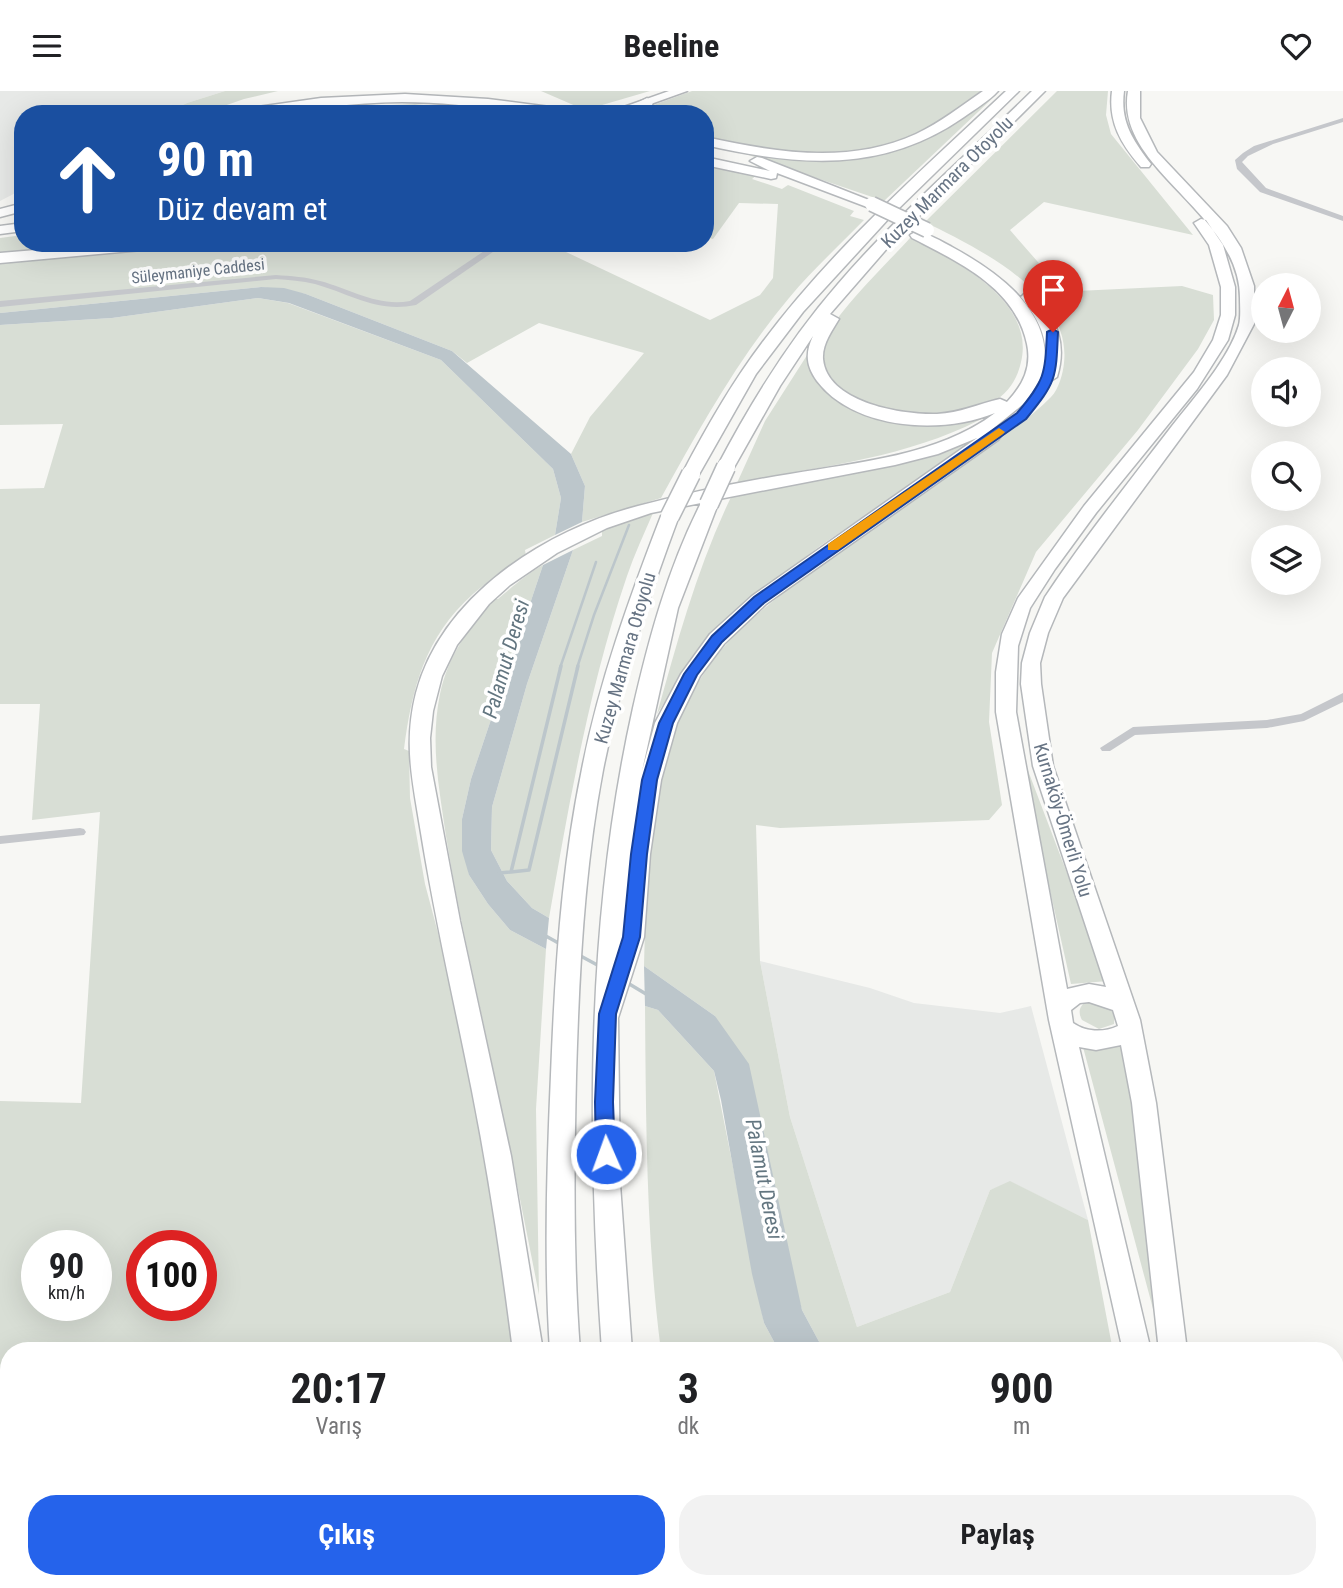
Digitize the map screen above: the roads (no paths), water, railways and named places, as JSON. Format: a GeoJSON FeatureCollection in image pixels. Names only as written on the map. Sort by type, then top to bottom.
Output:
{"type":"FeatureCollection","features":[{"type":"Feature","properties":{"kind":"highway"},"geometry":{"type":"LineString","coordinates":[[274,105],[303,98],[393,91],[524,105]]}},
{"type":"Feature","properties":{"kind":"highway"},"geometry":{"type":"LineString","coordinates":[[619,105],[662,91]]}},
{"type":"Feature","properties":{"kind":"highway"},"geometry":{"type":"LineString","coordinates":[[637,105],[681,91]]}},
{"type":"Feature","properties":{"kind":"highway"},"geometry":{"type":"LineString","coordinates":[[714,145],[773,155],[863,153],[917,139],[992,91]]}},
{"type":"Feature","properties":{"kind":"highway","name":"Kuzey Marmara Otoyolu"},"geometry":{"type":"LineString","coordinates":[[565,1342],[559,1178],[567,977],[573,900],[587,803],[612,689],[640,592],[670,516],[691,474],[730,402],[769,344],[833,267],[1013,91]]}},
{"type":"Feature","properties":{"kind":"highway","name":"Kuzey Marmara Otoyolu"},"geometry":{"type":"LineString","coordinates":[[621,935],[622,827],[636,737],[668,610],[726,467],[761,401],[794,352],[864,263],[1039,91]]}},
{"type":"Feature","properties":{"kind":"highway","name":"Kurnaköy-Ömerli Yolu"},"geometry":{"type":"LineString","coordinates":[[1118,91],[1116,115],[1119,129],[1135,153],[1211,234],[1226,273],[1226,327],[1203,371],[1068,536],[1021,607],[1011,636],[1003,676],[1006,712],[1061,1017],[1135,1342]]}},
{"type":"Feature","properties":{"kind":"highway","name":"Kurnaköy-Ömerli Yolu"},"geometry":{"type":"LineString","coordinates":[[1134,91],[1134,118],[1151,153],[1222,229],[1243,268],[1248,302],[1247,324],[1222,372],[1054,597],[1039,633],[1031,663],[1032,706],[1043,767],[1130,1030],[1144,1103],[1172,1342]]}},
{"type":"Feature","properties":{"kind":"highway"},"geometry":{"type":"LineString","coordinates":[[310,105],[330,101],[409,96],[497,105]]}},
{"type":"Feature","properties":{"kind":"highway"},"geometry":{"type":"LineString","coordinates":[[343,105],[412,101],[449,105]]}},
{"type":"Feature","properties":{"kind":"highway"},"geometry":{"type":"LineString","coordinates":[[640,105],[646,102]]}},
{"type":"Feature","properties":{"kind":"highway"},"geometry":{"type":"LineString","coordinates":[[616,1342],[611,1285],[604,1102],[608,1014],[621,935],[639,854],[650,780],[666,723],[697,665],[717,639],[759,600],[1021,416],[1042,391],[1051,374],[1053,332],[1040,308],[1017,284],[994,267],[789,172],[714,146]]}},
{"type":"Feature","properties":{"kind":"highway"},"geometry":{"type":"LineString","coordinates":[[714,155],[868,207]]}},
{"type":"Feature","properties":{"kind":"highway"},"geometry":{"type":"LineString","coordinates":[[714,163],[788,179]]}},
{"type":"Feature","properties":{"kind":"highway"},"geometry":{"type":"LineString","coordinates":[[527,1342],[511,1230],[485,1091],[445,915],[419,741],[435,669],[449,642],[474,610],[525,564],[601,524],[654,507],[848,469],[952,443],[989,423],[1019,400],[1035,371],[1038,358],[1036,339],[1029,318],[1020,305],[982,272],[922,232]]}},
{"type":"Feature","properties":{"kind":"highway"},"geometry":{"type":"LineString","coordinates":[[0,258],[70,252]]}},
{"type":"Feature","properties":{"kind":"highway"},"geometry":{"type":"LineString","coordinates":[[864,263],[849,296],[819,340],[815,356],[823,378],[847,399],[874,411],[906,418],[958,418],[985,412],[1009,398],[1035,371]]}},
{"type":"Feature","properties":{"kind":"highway"},"geometry":{"type":"LineString","coordinates":[[1123,1004],[1112,998],[1086,993],[1068,997],[1061,1017],[1070,1034],[1092,1040],[1117,1038],[1130,1030]]}},
{"type":"Feature","properties":{"kind":"street"},"geometry":{"type":"LineString","coordinates":[[1343,120],[1259,148],[1241,156],[1238,162],[1263,190],[1343,219]]}},
{"type":"Feature","properties":{"kind":"street","name":"Süleymaniye Caddesi"},"geometry":{"type":"LineString","coordinates":[[0,304],[276,277],[315,282],[377,304],[395,307],[413,303],[489,252]]}},
{"type":"Feature","properties":{"kind":"street"},"geometry":{"type":"LineString","coordinates":[[1106,748],[1133,731],[1267,724],[1304,717],[1343,697]]}},
{"type":"Feature","properties":{"kind":"street"},"geometry":{"type":"LineString","coordinates":[[0,841],[80,832]]}},
{"type":"Feature","properties":{"kind":"street"},"geometry":{"type":"LineString","coordinates":[[0,1419],[0,1428]]}},
{"type":"Feature","properties":{"kind":"water"},"geometry":{"type":"Polygon","coordinates":[[[261,287],[284,288],[306,294],[452,351],[571,454],[585,486],[582,522],[555,535],[561,498],[553,469],[441,360],[289,303],[258,298],[112,318],[0,325],[0,313],[261,287]]]}},
{"type":"Feature","properties":{"kind":"water"},"geometry":{"type":"Polygon","coordinates":[[[573,550],[527,684],[492,807],[491,850],[507,881],[532,908],[549,918],[546,949],[510,930],[469,875],[462,851],[462,819],[471,779],[543,565],[573,550]]]}},
{"type":"Feature","properties":{"kind":"water"},"geometry":{"type":"Polygon","coordinates":[[[644,966],[715,1016],[749,1064],[802,1310],[819,1342],[774,1342],[764,1323],[752,1274],[714,1071],[658,1010],[645,1006],[644,966]]]}},
{"type":"Feature","properties":{"kind":"waterway"},"geometry":{"type":"LineString","coordinates":[[577,668],[594,615],[629,525]]}},
{"type":"Feature","properties":{"kind":"waterway"},"geometry":{"type":"LineString","coordinates":[[560,668],[596,562]]}},
{"type":"Feature","properties":{"kind":"waterway"},"geometry":{"type":"LineString","coordinates":[[511,872],[561,666]]}},
{"type":"Feature","properties":{"kind":"waterway"},"geometry":{"type":"LineString","coordinates":[[511,872],[529,870],[578,666]]}},
{"type":"Feature","properties":{"kind":"waterway"},"geometry":{"type":"LineString","coordinates":[[499,873],[511,872]]}},
{"type":"Feature","properties":{"kind":"waterway","name":"Palamut Deresi"},"geometry":{"type":"LineString","coordinates":[[544,935],[562,945]]}},
{"type":"Feature","properties":{"kind":"waterway","name":"Palamut Deresi"},"geometry":{"type":"LineString","coordinates":[[577,954],[601,967]]}},
{"type":"Feature","properties":{"kind":"waterway","name":"Palamut Deresi"},"geometry":{"type":"LineString","coordinates":[[626,982],[646,994]]}}]}
